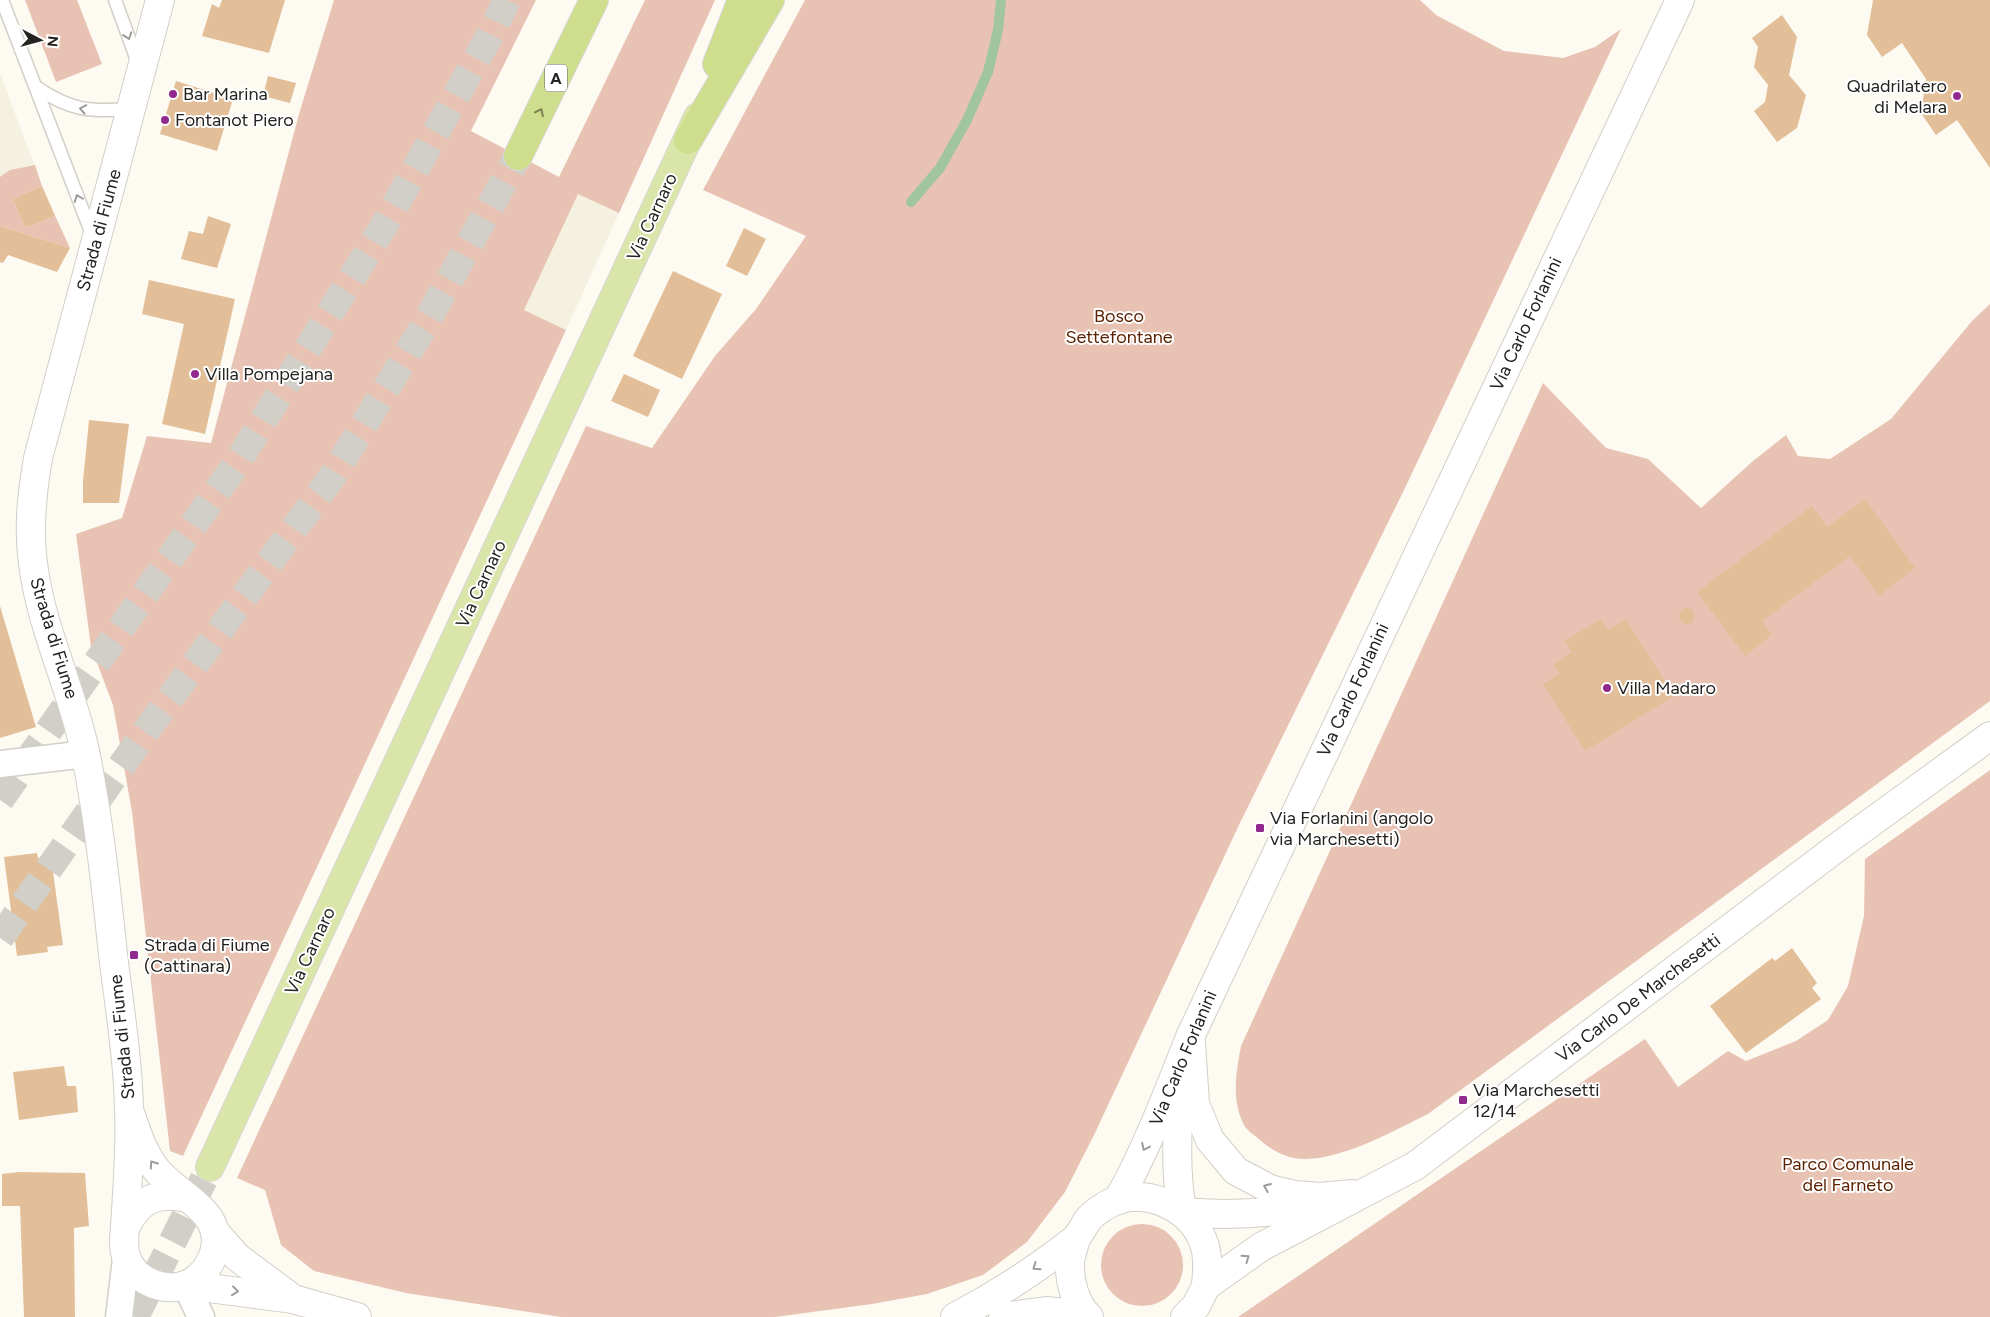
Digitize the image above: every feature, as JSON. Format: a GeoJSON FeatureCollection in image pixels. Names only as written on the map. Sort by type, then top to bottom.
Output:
{"type":"FeatureCollection","features":[{"type":"Feature","properties":{"kind":"highway","name":"A"},"geometry":{"type":"LineString","coordinates":[[518,156],[594,0]]}},
{"type":"Feature","properties":{"kind":"highway"},"geometry":{"type":"LineString","coordinates":[[688,140],[742,0]]}},
{"type":"Feature","properties":{"kind":"highway"},"geometry":{"type":"LineString","coordinates":[[688,140],[770,0]]}},
{"type":"Feature","properties":{"kind":"main road","name":"Strada di Fiume"},"geometry":{"type":"LineString","coordinates":[[126,1259],[123,1243],[129,1110],[94,796],[75,706],[44,617],[37,589],[32,562],[31,502],[38,458],[160,0]]}},
{"type":"Feature","properties":{"kind":"main road","name":"Via Carnaro"},"geometry":{"type":"LineString","coordinates":[[210,1167],[752,0]]}},
{"type":"Feature","properties":{"kind":"main road","name":"Via Carlo Forlanini"},"geometry":{"type":"LineString","coordinates":[[1118,1200],[1163,1107],[1190,1037],[1680,0]]}},
{"type":"Feature","properties":{"kind":"main road","name":"Via Carlo De Marchesetti"},"geometry":{"type":"LineString","coordinates":[[1186,1317],[1196,1306],[1206,1286],[1261,1247],[1415,1166],[1839,846],[1990,736]]}},
{"type":"Feature","properties":{"kind":"main road"},"geometry":{"type":"LineString","coordinates":[[1190,1037],[1195,1104],[1210,1140],[1236,1171],[1270,1189],[1294,1194],[1320,1197],[1367,1192]]}},
{"type":"Feature","properties":{"kind":"main road"},"geometry":{"type":"LineString","coordinates":[[1190,1037],[1177,1117],[1178,1183],[1182,1212],[1192,1222],[1204,1241],[1208,1263],[1206,1286]]}},
{"type":"Feature","properties":{"kind":"main road","name":"Strada di Fiume"},"geometry":{"type":"LineString","coordinates":[[129,1110],[141,1145],[153,1166],[168,1183],[200,1206],[210,1218],[215,1232],[216,1247],[211,1261],[200,1276],[174,1286]]}},
{"type":"Feature","properties":{"kind":"main road"},"geometry":{"type":"LineString","coordinates":[[1087,1316],[1077,1300],[1072,1284],[1070,1261],[1076,1238],[1089,1219],[1107,1205],[1118,1200],[1152,1198],[1182,1212],[1215,1215],[1253,1214],[1290,1210],[1367,1192]]}},
{"type":"Feature","properties":{"kind":"main road"},"geometry":{"type":"LineString","coordinates":[[125,1228],[132,1214],[143,1203],[157,1196],[172,1195],[188,1198]]}},
{"type":"Feature","properties":{"kind":"main road"},"geometry":{"type":"LineString","coordinates":[[215,1232],[237,1257],[293,1299]]}},
{"type":"Feature","properties":{"kind":"main road"},"geometry":{"type":"LineString","coordinates":[[955,1317],[994,1297],[1076,1238]]}},
{"type":"Feature","properties":{"kind":"main road"},"geometry":{"type":"LineString","coordinates":[[126,1259],[134,1272],[147,1282],[293,1299],[357,1317]]}},
{"type":"Feature","properties":{"kind":"main road"},"geometry":{"type":"LineString","coordinates":[[1003,1317],[1046,1311],[1087,1316]]}},
{"type":"Feature","properties":{"kind":"street"},"geometry":{"type":"LineString","coordinates":[[0,764],[86,754]]}},
{"type":"Feature","properties":{"kind":"street","name":"Strada di Fiume"},"geometry":{"type":"LineString","coordinates":[[119,1315],[126,1259]]}},
{"type":"Feature","properties":{"kind":"street"},"geometry":{"type":"LineString","coordinates":[[174,1286],[201,1317]]}},
{"type":"Feature","properties":{"kind":"street","name":"Strada di Fiume"},"geometry":{"type":"LineString","coordinates":[[119,1315],[140,1296],[174,1286]]}},
{"type":"Feature","properties":{"kind":"lane"},"geometry":{"type":"LineString","coordinates":[[2,0],[96,244]]}},
{"type":"Feature","properties":{"kind":"lane"},"geometry":{"type":"LineString","coordinates":[[115,0],[141,73]]}},
{"type":"Feature","properties":{"kind":"lane"},"geometry":{"type":"LineString","coordinates":[[36,87],[53,99],[72,107],[96,112],[131,109]]}},
{"type":"Feature","properties":{"kind":"shaded area"},"geometry":{"type":"Polygon","coordinates":[[[0,73],[42,186],[70,248],[0,226],[0,73]]]}},
{"type":"Feature","properties":{"kind":"shaded area"},"geometry":{"type":"Polygon","coordinates":[[[578,193],[619,213],[566,330],[524,310],[578,193]]]}},
{"type":"Feature","properties":{"kind":"green space"},"geometry":{"type":"Polygon","coordinates":[[[25,0],[77,0],[102,64],[56,82],[25,0]]]}},
{"type":"Feature","properties":{"kind":"green space"},"geometry":{"type":"Polygon","coordinates":[[[334,0],[536,0],[471,131],[559,177],[645,0],[715,0],[619,213],[578,194],[524,310],[566,330],[183,1156],[170,1151],[132,812],[113,705],[91,647],[76,534],[122,518],[147,436],[211,443],[299,114],[334,0]]]}},
{"type":"Feature","properties":{"kind":"green space","name":"Bosco Settefontane"},"geometry":{"type":"Polygon","coordinates":[[[805,0],[1420,0],[1436,15],[1504,51],[1563,58],[1595,47],[1621,29],[1406,486],[1239,825],[1095,1133],[1065,1192],[1027,1242],[983,1275],[927,1294],[872,1304],[775,1317],[561,1317],[406,1293],[314,1271],[281,1245],[265,1190],[237,1178],[586,426],[652,448],[715,356],[756,309],[806,236],[703,190],[805,0]]]}},
{"type":"Feature","properties":{"kind":"green space"},"geometry":{"type":"Polygon","coordinates":[[[35,165],[42,186],[13,199],[25,228],[55,216],[70,248],[0,226],[0,177],[10,170],[35,165]]]}},
{"type":"Feature","properties":{"kind":"green space"},"geometry":{"type":"Polygon","coordinates":[[[1990,304],[1990,701],[1428,1114],[1345,1152],[1310,1159],[1294,1158],[1281,1154],[1249,1131],[1240,1115],[1236,1096],[1236,1076],[1241,1046],[1543,383],[1606,448],[1648,459],[1701,508],[1753,461],[1786,435],[1798,456],[1830,459],[1891,419],[1972,321],[1990,304]]]}},
{"type":"Feature","properties":{"kind":"green space","name":"Parco Comunale del Farneto"},"geometry":{"type":"Polygon","coordinates":[[[1990,770],[1990,1317],[1238,1317],[1645,1039],[1678,1087],[1728,1051],[1746,1061],[1796,1041],[1828,1020],[1848,986],[1864,916],[1865,859],[1990,770]]]}},
{"type":"Feature","properties":{"kind":"green space"},"geometry":{"type":"Polygon","coordinates":[[[1142,1224],[1158,1227],[1171,1236],[1180,1249],[1183,1265],[1180,1281],[1171,1294],[1158,1303],[1142,1306],[1126,1303],[1113,1294],[1104,1281],[1101,1265],[1104,1249],[1113,1236],[1126,1227],[1142,1224]]]}},
{"type":"Feature","properties":{"kind":"building"},"geometry":{"type":"Polygon","coordinates":[[[222,0],[285,0],[269,53],[202,36],[212,4],[219,8],[222,0]]]}},
{"type":"Feature","properties":{"kind":"building","name":"Quadrilatero di Melara"},"geometry":{"type":"Polygon","coordinates":[[[1873,0],[1990,0],[1990,168],[1957,120],[1936,135],[1921,113],[1926,79],[1902,43],[1882,57],[1867,35],[1873,0]]]}},
{"type":"Feature","properties":{"kind":"building"},"geometry":{"type":"Polygon","coordinates":[[[1782,15],[1797,37],[1789,75],[1806,95],[1797,128],[1777,142],[1754,111],[1765,102],[1768,85],[1754,67],[1758,47],[1752,38],[1782,15]]]}},
{"type":"Feature","properties":{"kind":"building"},"geometry":{"type":"Polygon","coordinates":[[[268,76],[296,83],[290,103],[263,96],[268,76]]]}},
{"type":"Feature","properties":{"kind":"building"},"geometry":{"type":"Polygon","coordinates":[[[176,81],[233,99],[217,151],[160,134],[176,81]]]}},
{"type":"Feature","properties":{"kind":"building"},"geometry":{"type":"Polygon","coordinates":[[[42,186],[55,216],[25,228],[13,199],[42,186]]]}},
{"type":"Feature","properties":{"kind":"building"},"geometry":{"type":"Polygon","coordinates":[[[208,216],[231,224],[217,268],[181,259],[189,231],[203,234],[208,216]]]}},
{"type":"Feature","properties":{"kind":"building"},"geometry":{"type":"Polygon","coordinates":[[[0,226],[70,248],[57,272],[8,255],[3,263],[0,262],[0,226]]]}},
{"type":"Feature","properties":{"kind":"building"},"geometry":{"type":"Polygon","coordinates":[[[744,228],[766,239],[747,276],[726,266],[744,228]]]}},
{"type":"Feature","properties":{"kind":"building"},"geometry":{"type":"Polygon","coordinates":[[[673,271],[722,294],[682,379],[633,356],[673,271]]]}},
{"type":"Feature","properties":{"kind":"building","name":"Villa Pompejana"},"geometry":{"type":"Polygon","coordinates":[[[149,280],[235,299],[205,434],[162,424],[184,324],[142,314],[149,280]]]}},
{"type":"Feature","properties":{"kind":"building"},"geometry":{"type":"Polygon","coordinates":[[[624,374],[660,390],[648,417],[611,401],[624,374]]]}},
{"type":"Feature","properties":{"kind":"building"},"geometry":{"type":"Polygon","coordinates":[[[89,420],[129,424],[119,503],[83,503],[83,481],[89,420]]]}},
{"type":"Feature","properties":{"kind":"building"},"geometry":{"type":"Polygon","coordinates":[[[1865,499],[1915,568],[1879,596],[1850,556],[1762,621],[1772,635],[1745,656],[1697,592],[1812,506],[1827,527],[1865,499]]]}},
{"type":"Feature","properties":{"kind":"building"},"geometry":{"type":"Polygon","coordinates":[[[0,606],[36,727],[0,738],[0,606]]]}},
{"type":"Feature","properties":{"kind":"building"},"geometry":{"type":"Polygon","coordinates":[[[1687,608],[1695,616],[1687,624],[1679,616],[1687,608]]]}},
{"type":"Feature","properties":{"kind":"building","name":"Villa Madaro"},"geometry":{"type":"Polygon","coordinates":[[[1601,619],[1608,630],[1626,619],[1674,696],[1585,751],[1543,684],[1559,674],[1553,664],[1572,652],[1564,641],[1601,619]]]}},
{"type":"Feature","properties":{"kind":"building"},"geometry":{"type":"Polygon","coordinates":[[[37,853],[38,858],[51,857],[63,945],[47,947],[48,952],[17,956],[4,857],[37,853]]]}},
{"type":"Feature","properties":{"kind":"building"},"geometry":{"type":"Polygon","coordinates":[[[1792,948],[1817,983],[1812,988],[1821,999],[1746,1053],[1710,1006],[1772,958],[1775,961],[1792,948]]]}},
{"type":"Feature","properties":{"kind":"building"},"geometry":{"type":"Polygon","coordinates":[[[64,1066],[67,1086],[76,1086],[78,1112],[19,1120],[13,1072],[64,1066]]]}},
{"type":"Feature","properties":{"kind":"building"},"geometry":{"type":"Polygon","coordinates":[[[19,1172],[85,1173],[89,1226],[74,1228],[75,1317],[24,1317],[20,1206],[2,1206],[2,1174],[19,1172]]]}},
{"type":"Feature","properties":{"kind":"waterway"},"geometry":{"type":"LineString","coordinates":[[911,202],[940,168],[967,120],[988,72],[998,30],[1001,0]]}},
{"type":"Feature","properties":{"kind":"tunnel"},"geometry":{"type":"LineString","coordinates":[[0,800],[237,463],[382,229],[489,37],[507,0]]}},
{"type":"Feature","properties":{"kind":"tunnel"},"geometry":{"type":"LineString","coordinates":[[0,938],[146,731],[332,477],[423,328],[518,156]]}},
{"type":"Feature","properties":{"kind":"tunnel"},"geometry":{"type":"LineString","coordinates":[[135,1317],[210,1167]]}},
{"type":"Feature","properties":{"kind":"place","name":"Bar Marina"},"geometry":{"type":"Point","coordinates":[173,94]}},
{"type":"Feature","properties":{"kind":"place","name":"Quadrilatero di Melara"},"geometry":{"type":"Point","coordinates":[1957,96]}},
{"type":"Feature","properties":{"kind":"place","name":"Fontanot Piero"},"geometry":{"type":"Point","coordinates":[165,120]}},
{"type":"Feature","properties":{"kind":"place","name":"Villa Pompejana"},"geometry":{"type":"Point","coordinates":[195,374]}},
{"type":"Feature","properties":{"kind":"place","name":"Villa Madaro"},"geometry":{"type":"Point","coordinates":[1607,688]}},
{"type":"Feature","properties":{"kind":"place","name":"Via Forlanini (angolo via Marchesetti)"},"geometry":{"type":"Point","coordinates":[1260,828]}},
{"type":"Feature","properties":{"kind":"place","name":"Strada di Fiume (Cattinara)"},"geometry":{"type":"Point","coordinates":[134,955]}},
{"type":"Feature","properties":{"kind":"place","name":"Via Marchesetti 12/14"},"geometry":{"type":"Point","coordinates":[1463,1100]}}]}
